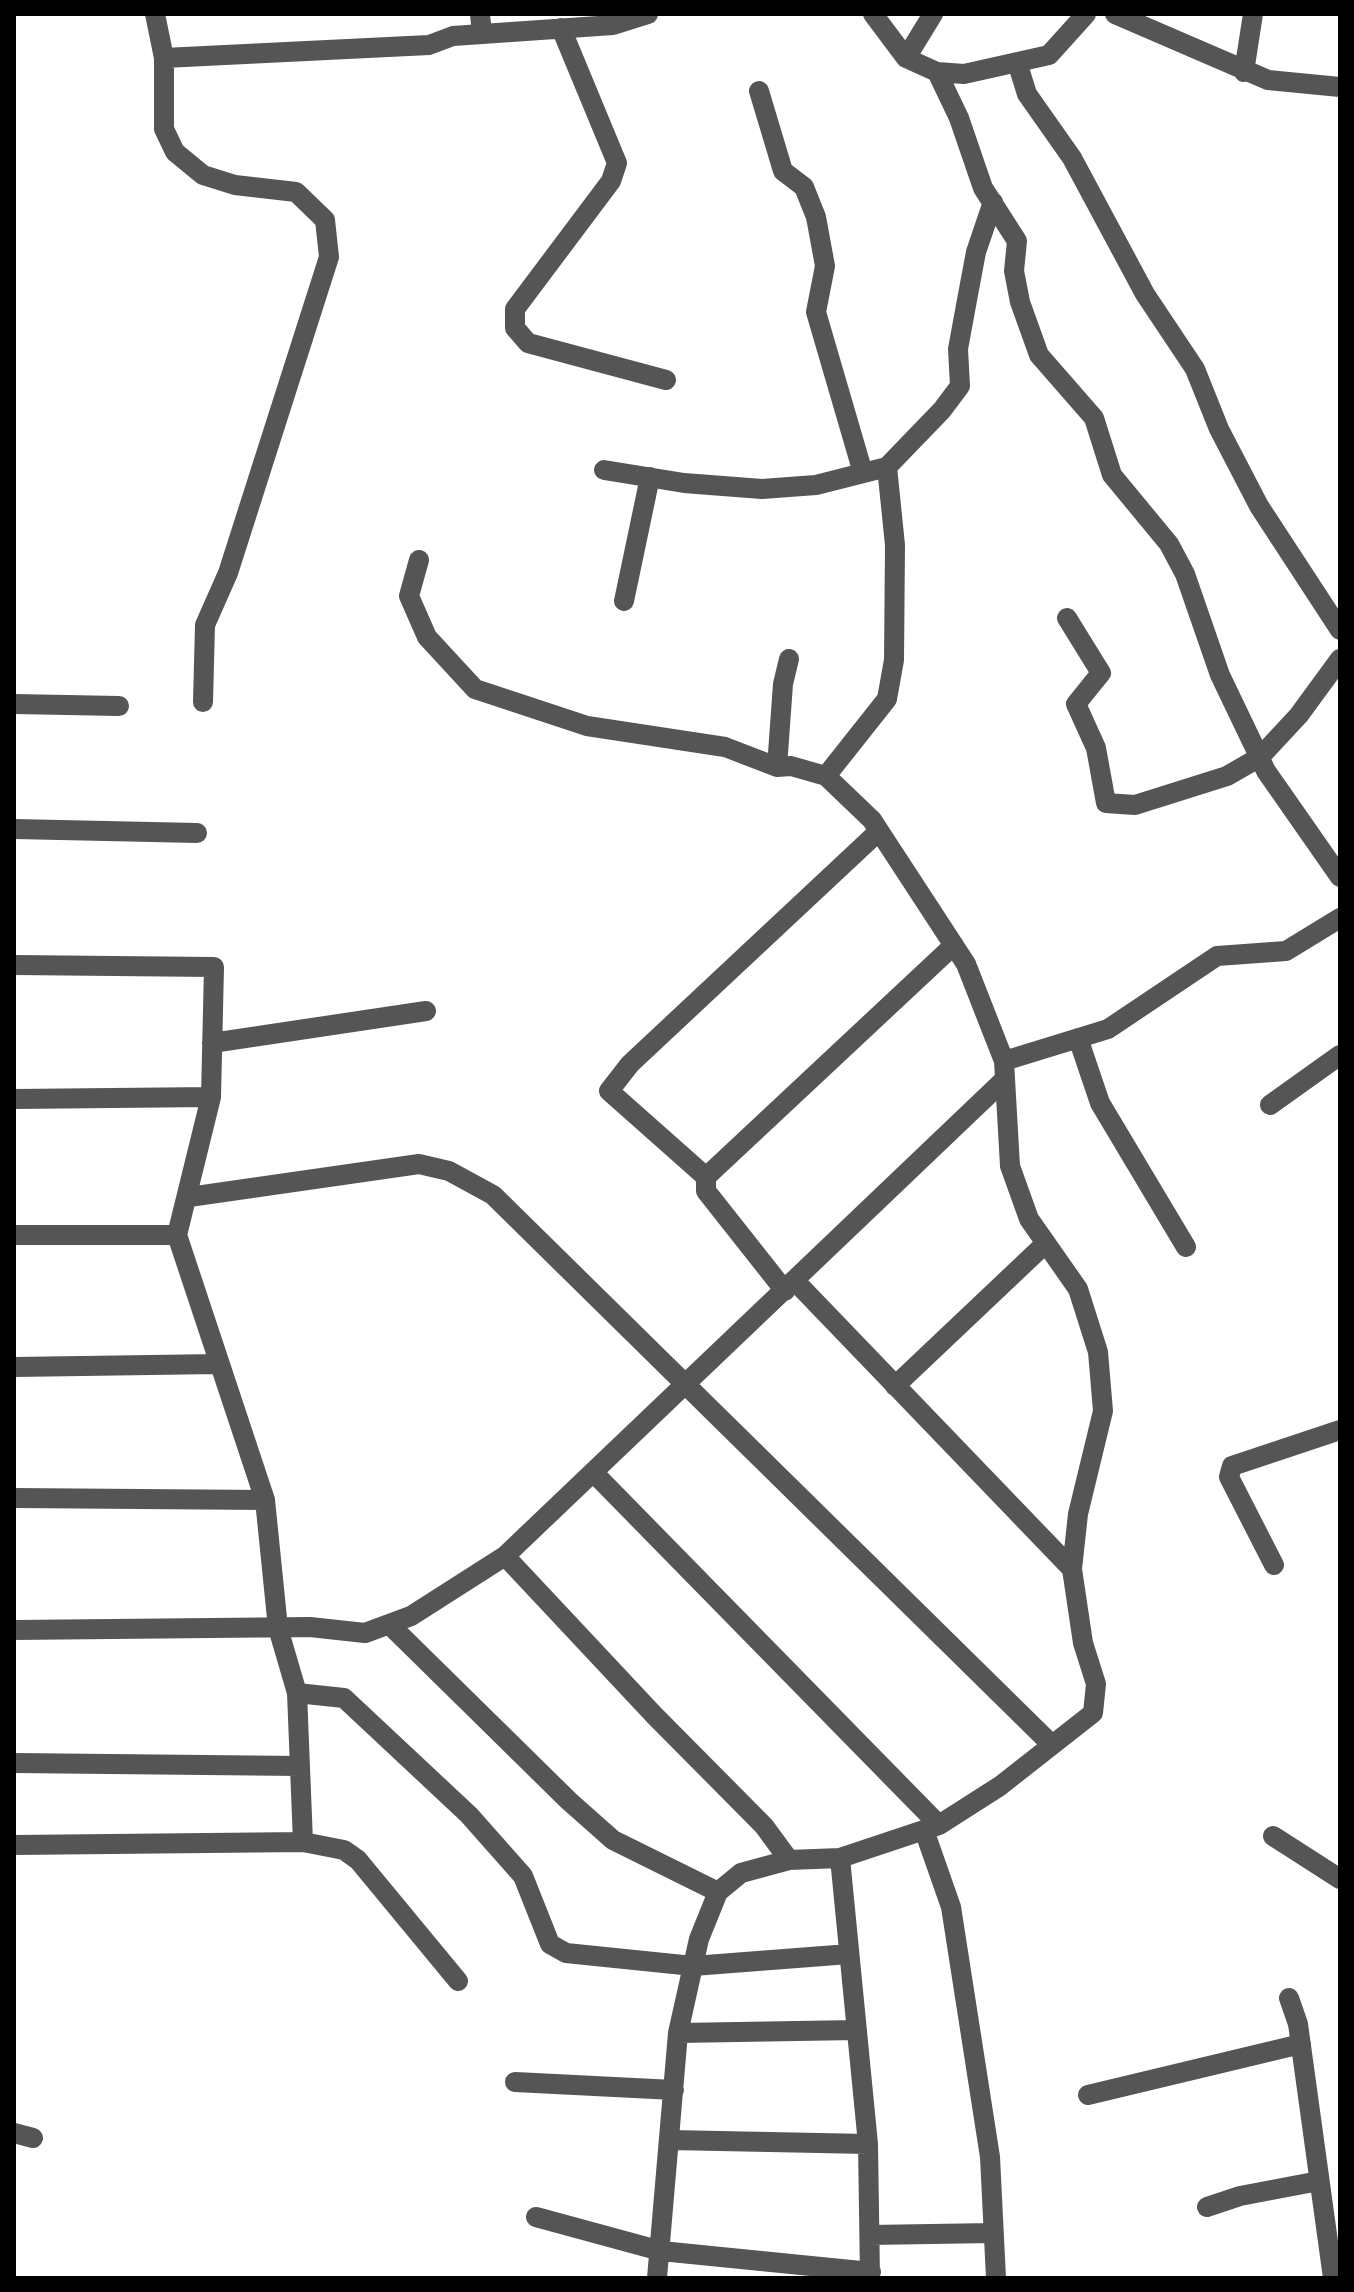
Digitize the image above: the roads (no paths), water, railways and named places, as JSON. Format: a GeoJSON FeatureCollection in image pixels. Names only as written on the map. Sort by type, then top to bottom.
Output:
{"type":"FeatureCollection","features":[{"type":"Feature","properties":{"kind":"street"},"geometry":{"type":"LineString","coordinates":[[155,14],[164,58],[164,129],[175,152],[203,175],[235,185],[296,192],[325,220],[329,257],[228,573],[205,625],[203,702]]}},
{"type":"Feature","properties":{"kind":"street"},"geometry":{"type":"LineString","coordinates":[[164,58],[327,53],[429,45],[481,24],[561,28],[613,25],[648,14]]}},
{"type":"Feature","properties":{"kind":"street"},"geometry":{"type":"LineString","coordinates":[[873,14],[906,58],[937,72],[964,74],[1049,55],[1086,14]]}},
{"type":"Feature","properties":{"kind":"street"},"geometry":{"type":"LineString","coordinates":[[906,58],[933,14]]}},
{"type":"Feature","properties":{"kind":"street"},"geometry":{"type":"LineString","coordinates":[[1115,14],[1268,80],[1340,87]]}},
{"type":"Feature","properties":{"kind":"street"},"geometry":{"type":"LineString","coordinates":[[1244,72],[1253,14]]}},
{"type":"Feature","properties":{"kind":"street"},"geometry":{"type":"LineString","coordinates":[[561,28],[617,163],[611,181],[515,309],[515,328],[528,343],[666,380]]}},
{"type":"Feature","properties":{"kind":"street"},"geometry":{"type":"LineString","coordinates":[[1017,62],[1027,94],[1072,158],[1145,294],[1195,369],[1219,429],[1259,506],[1340,630]]}},
{"type":"Feature","properties":{"kind":"street"},"geometry":{"type":"LineString","coordinates":[[937,72],[959,118],[983,188],[1017,241],[1014,271],[1020,302],[1039,355],[1094,418],[1112,475],[1169,544],[1185,574],[1220,675],[1260,757],[1340,877]]}},
{"type":"Feature","properties":{"kind":"street"},"geometry":{"type":"LineString","coordinates":[[759,91],[783,171],[804,187],[816,217],[825,266],[816,312],[863,473]]}},
{"type":"Feature","properties":{"kind":"street"},"geometry":{"type":"LineString","coordinates":[[604,470],[762,489],[816,485],[887,467],[942,410],[960,386],[958,349],[976,252],[993,202]]}},
{"type":"Feature","properties":{"kind":"street"},"geometry":{"type":"LineString","coordinates":[[826,776],[887,699],[894,660],[895,545],[887,467]]}},
{"type":"Feature","properties":{"kind":"street"},"geometry":{"type":"LineString","coordinates":[[624,601],[650,477]]}},
{"type":"Feature","properties":{"kind":"street"},"geometry":{"type":"LineString","coordinates":[[419,560],[409,596],[427,637],[475,689],[587,726],[725,747],[777,767],[791,766],[826,776],[879,831],[966,964],[1005,1070],[1010,1166],[1029,1219],[1078,1289],[1098,1352],[1103,1411],[1078,1514],[1072,1569],[1083,1643],[1096,1684],[1093,1713],[1000,1786],[931,1827],[840,1858],[789,1860],[741,1873],[718,1892],[699,1939],[678,2033],[657,2278]]}},
{"type":"Feature","properties":{"kind":"street"},"geometry":{"type":"LineString","coordinates":[[1067,618],[1101,673],[1076,704],[1096,748],[1106,803],[1135,805],[1227,776],[1260,757],[1299,715],[1340,659]]}},
{"type":"Feature","properties":{"kind":"street"},"geometry":{"type":"LineString","coordinates":[[777,767],[783,684],[789,659]]}},
{"type":"Feature","properties":{"kind":"street"},"geometry":{"type":"LineString","coordinates":[[14,704],[119,706]]}},
{"type":"Feature","properties":{"kind":"street"},"geometry":{"type":"LineString","coordinates":[[14,829],[197,833]]}},
{"type":"Feature","properties":{"kind":"street"},"geometry":{"type":"LineString","coordinates":[[706,1177],[609,1091],[630,1064],[879,831]]}},
{"type":"Feature","properties":{"kind":"street"},"geometry":{"type":"LineString","coordinates":[[14,1630],[278,1628],[365,1633],[411,1616],[505,1556],[790,1286],[1005,1070],[1078,1038],[1108,1029],[1217,956],[1286,951],[1340,918]]}},
{"type":"Feature","properties":{"kind":"street"},"geometry":{"type":"LineString","coordinates":[[954,945],[706,1177],[706,1191],[790,1286],[895,1386],[1072,1569]]}},
{"type":"Feature","properties":{"kind":"street"},"geometry":{"type":"LineString","coordinates":[[14,965],[214,967],[211,1097],[189,1197],[177,1235],[265,1500],[278,1628],[297,1693],[303,1842]]}},
{"type":"Feature","properties":{"kind":"street"},"geometry":{"type":"LineString","coordinates":[[212,1043],[426,1011]]}},
{"type":"Feature","properties":{"kind":"street"},"geometry":{"type":"LineString","coordinates":[[1078,1038],[1100,1103],[1186,1247]]}},
{"type":"Feature","properties":{"kind":"street"},"geometry":{"type":"LineString","coordinates":[[1270,1105],[1340,1055]]}},
{"type":"Feature","properties":{"kind":"street"},"geometry":{"type":"LineString","coordinates":[[14,1099],[211,1097]]}},
{"type":"Feature","properties":{"kind":"street"},"geometry":{"type":"LineString","coordinates":[[189,1197],[419,1164],[449,1171],[493,1195],[1052,1745]]}},
{"type":"Feature","properties":{"kind":"street"},"geometry":{"type":"LineString","coordinates":[[14,1235],[177,1235]]}},
{"type":"Feature","properties":{"kind":"street"},"geometry":{"type":"LineString","coordinates":[[895,1386],[1046,1243]]}},
{"type":"Feature","properties":{"kind":"street"},"geometry":{"type":"LineString","coordinates":[[14,1367],[219,1364]]}},
{"type":"Feature","properties":{"kind":"street"},"geometry":{"type":"LineString","coordinates":[[1274,1565],[1229,1477],[1232,1466],[1340,1430]]}},
{"type":"Feature","properties":{"kind":"street"},"geometry":{"type":"LineString","coordinates":[[593,1472],[931,1827],[951,1907],[990,2157],[996,2278]]}},
{"type":"Feature","properties":{"kind":"street"},"geometry":{"type":"LineString","coordinates":[[14,1498],[265,1500]]}},
{"type":"Feature","properties":{"kind":"street"},"geometry":{"type":"LineString","coordinates":[[505,1556],[643,1704],[764,1826],[789,1860]]}},
{"type":"Feature","properties":{"kind":"street"},"geometry":{"type":"LineString","coordinates":[[389,1624],[569,1801],[613,1840],[718,1892]]}},
{"type":"Feature","properties":{"kind":"street"},"geometry":{"type":"LineString","coordinates":[[297,1693],[344,1698],[469,1815],[523,1876],[550,1944],[566,1953],[693,1966],[849,1954]]}},
{"type":"Feature","properties":{"kind":"street"},"geometry":{"type":"LineString","coordinates":[[14,1763],[300,1766]]}},
{"type":"Feature","properties":{"kind":"street"},"geometry":{"type":"LineString","coordinates":[[1273,1836],[1340,1879]]}},
{"type":"Feature","properties":{"kind":"street"},"geometry":{"type":"LineString","coordinates":[[14,1845],[303,1842],[344,1850],[358,1860],[458,1981]]}},
{"type":"Feature","properties":{"kind":"street"},"geometry":{"type":"LineString","coordinates":[[536,2217],[661,2251],[870,2275],[868,2144],[840,1858]]}},
{"type":"Feature","properties":{"kind":"street"},"geometry":{"type":"LineString","coordinates":[[1289,1998],[1301,2044],[1333,2278]]}},
{"type":"Feature","properties":{"kind":"street"},"geometry":{"type":"LineString","coordinates":[[678,2033],[857,2030]]}},
{"type":"Feature","properties":{"kind":"street"},"geometry":{"type":"LineString","coordinates":[[1088,2095],[1301,2044]]}},
{"type":"Feature","properties":{"kind":"street"},"geometry":{"type":"LineString","coordinates":[[515,2082],[674,2090]]}},
{"type":"Feature","properties":{"kind":"street"},"geometry":{"type":"LineString","coordinates":[[670,2140],[868,2144]]}},
{"type":"Feature","properties":{"kind":"street"},"geometry":{"type":"LineString","coordinates":[[1207,2207],[1240,2196],[1319,2181]]}},
{"type":"Feature","properties":{"kind":"street"},"geometry":{"type":"LineString","coordinates":[[870,2235],[992,2233]]}}]}
